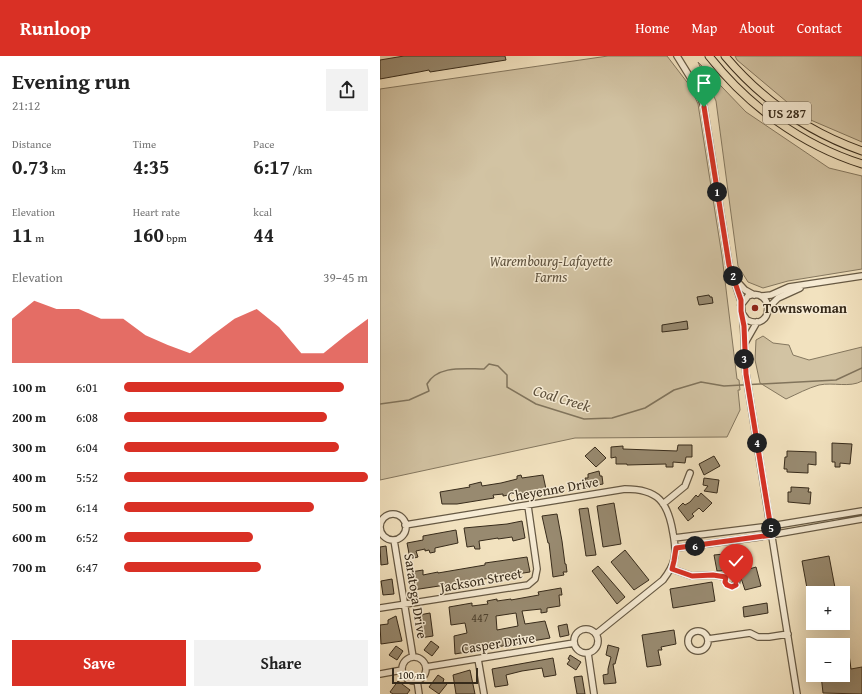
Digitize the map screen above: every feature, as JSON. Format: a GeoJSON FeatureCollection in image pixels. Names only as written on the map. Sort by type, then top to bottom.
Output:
{"type":"FeatureCollection","features":[{"type":"Feature","properties":{"kind":"main road","name":"US 287"},"geometry":{"type":"LineString","coordinates":[[709,56],[734,85],[763,112],[795,134],[832,152],[862,164]]}},
{"type":"Feature","properties":{"kind":"main road","name":"US 287"},"geometry":{"type":"LineString","coordinates":[[725,56],[757,89],[794,118],[821,134],[862,151]]}},
{"type":"Feature","properties":{"kind":"street"},"geometry":{"type":"LineString","coordinates":[[677,56],[698,90],[704,107],[729,265],[741,300],[746,374],[797,694]]}},
{"type":"Feature","properties":{"kind":"street"},"geometry":{"type":"LineString","coordinates":[[741,305],[746,298],[757,295],[771,295],[789,287],[862,276]]}},
{"type":"Feature","properties":{"kind":"street"},"geometry":{"type":"LineString","coordinates":[[734,278],[745,290],[757,295],[767,302],[768,308]]}},
{"type":"Feature","properties":{"kind":"street"},"geometry":{"type":"LineString","coordinates":[[745,343],[757,322],[764,318],[768,308],[778,298],[806,285]]}},
{"type":"Feature","properties":{"kind":"street"},"geometry":{"type":"LineString","coordinates":[[743,316],[749,321],[757,322]]}},
{"type":"Feature","properties":{"kind":"street"},"geometry":{"type":"LineString","coordinates":[[663,504],[685,486],[690,473]]}},
{"type":"Feature","properties":{"kind":"street","name":"Cheyenne Drive"},"geometry":{"type":"LineString","coordinates":[[405,525],[625,489],[639,489],[649,492],[663,504],[671,518],[674,538]]}},
{"type":"Feature","properties":{"kind":"street","name":"Jackson Street"},"geometry":{"type":"LineString","coordinates":[[380,608],[528,585],[535,579],[537,569],[528,506]]}},
{"type":"Feature","properties":{"kind":"street"},"geometry":{"type":"LineString","coordinates":[[596,634],[663,580],[672,569],[676,548],[674,538],[771,526],[862,511]]}},
{"type":"Feature","properties":{"kind":"street"},"geometry":{"type":"LineString","coordinates":[[389,515],[399,516],[405,525],[403,535],[394,540],[387,538],[380,529],[383,519],[389,515]]}},
{"type":"Feature","properties":{"kind":"street"},"geometry":{"type":"LineString","coordinates":[[676,548],[772,535],[862,519]]}},
{"type":"Feature","properties":{"kind":"street","name":"Saratoga Drive"},"geometry":{"type":"LineString","coordinates":[[394,540],[413,657]]}},
{"type":"Feature","properties":{"kind":"street"},"geometry":{"type":"LineString","coordinates":[[672,569],[692,576],[713,575],[726,577]]}},
{"type":"Feature","properties":{"kind":"street"},"geometry":{"type":"LineString","coordinates":[[582,630],[589,630],[596,634],[598,640],[597,647],[588,653],[578,650],[574,643],[577,634],[582,630]]}},
{"type":"Feature","properties":{"kind":"street"},"geometry":{"type":"LineString","coordinates":[[708,639],[750,633],[758,636],[769,637],[788,634]]}},
{"type":"Feature","properties":{"kind":"street","name":"Casper Drive"},"geometry":{"type":"LineString","coordinates":[[426,667],[574,643]]}},
{"type":"Feature","properties":{"kind":"street"},"geometry":{"type":"LineString","coordinates":[[588,653],[594,694]]}},
{"type":"Feature","properties":{"kind":"street"},"geometry":{"type":"LineString","coordinates":[[413,657],[423,660],[426,667],[425,674],[416,680],[408,679],[402,670],[405,661],[413,657]]}},
{"type":"Feature","properties":{"kind":"street"},"geometry":{"type":"LineString","coordinates":[[478,659],[484,694]]}},
{"type":"Feature","properties":{"kind":"street"},"geometry":{"type":"LineString","coordinates":[[380,674],[402,670]]}},
{"type":"Feature","properties":{"kind":"street"},"geometry":{"type":"LineString","coordinates":[[416,680],[419,694]]}},
{"type":"Feature","properties":{"kind":"green space","name":"Warembourg-Lafayette Farms"},"geometry":{"type":"Polygon","coordinates":[[[608,56],[667,56],[690,86],[698,104],[722,256],[737,379],[739,380],[740,390],[738,390],[740,410],[727,437],[575,438],[380,480],[380,89],[608,56]]]}},
{"type":"Feature","properties":{"kind":"green space"},"geometry":{"type":"Polygon","coordinates":[[[735,56],[862,56],[862,142],[806,118],[737,60],[735,56]]]}},
{"type":"Feature","properties":{"kind":"green space"},"geometry":{"type":"Polygon","coordinates":[[[698,62],[746,112],[829,168],[862,176],[862,269],[788,281],[763,288],[748,282],[738,266],[716,101],[698,62]]]}},
{"type":"Feature","properties":{"kind":"green space"},"geometry":{"type":"Polygon","coordinates":[[[763,336],[773,343],[789,345],[793,355],[809,360],[862,347],[862,381],[847,385],[819,385],[786,399],[760,383],[755,360],[756,340],[763,336]]]}},
{"type":"Feature","properties":{"kind":"building"},"geometry":{"type":"Polygon","coordinates":[[[404,56],[505,56],[506,60],[430,72],[429,70],[380,79],[380,60],[404,56]]]}},
{"type":"Feature","properties":{"kind":"building"},"geometry":{"type":"Polygon","coordinates":[[[709,295],[712,297],[713,303],[699,305],[697,297],[709,295]]]}},
{"type":"Feature","properties":{"kind":"building"},"geometry":{"type":"Polygon","coordinates":[[[687,321],[688,329],[662,332],[662,325],[687,321]]]}},
{"type":"Feature","properties":{"kind":"building"},"geometry":{"type":"Polygon","coordinates":[[[832,443],[852,444],[850,464],[840,463],[840,467],[835,467],[835,462],[832,462],[832,443]]]}},
{"type":"Feature","properties":{"kind":"building"},"geometry":{"type":"Polygon","coordinates":[[[678,445],[692,445],[692,457],[686,457],[685,463],[673,462],[673,467],[666,467],[666,464],[616,464],[616,457],[611,458],[611,447],[623,446],[623,449],[677,451],[678,445]]]}},
{"type":"Feature","properties":{"kind":"building"},"geometry":{"type":"Polygon","coordinates":[[[595,447],[606,458],[596,467],[585,456],[595,447]]]}},
{"type":"Feature","properties":{"kind":"building"},"geometry":{"type":"Polygon","coordinates":[[[787,451],[816,452],[816,465],[808,464],[808,473],[787,472],[787,469],[784,469],[787,451]]]}},
{"type":"Feature","properties":{"kind":"building"},"geometry":{"type":"Polygon","coordinates":[[[714,456],[720,466],[704,475],[699,464],[714,456]]]}},
{"type":"Feature","properties":{"kind":"building"},"geometry":{"type":"Polygon","coordinates":[[[599,471],[600,476],[602,476],[603,484],[586,487],[585,478],[588,478],[588,474],[599,471]]]}},
{"type":"Feature","properties":{"kind":"building"},"geometry":{"type":"Polygon","coordinates":[[[521,475],[522,478],[543,475],[546,489],[503,496],[503,494],[493,495],[494,498],[457,504],[442,504],[440,492],[470,487],[469,485],[481,482],[482,486],[501,483],[517,479],[517,476],[521,475]]]}},
{"type":"Feature","properties":{"kind":"building"},"geometry":{"type":"Polygon","coordinates":[[[704,478],[719,480],[717,493],[704,491],[708,486],[703,485],[704,478]]]}},
{"type":"Feature","properties":{"kind":"building"},"geometry":{"type":"Polygon","coordinates":[[[791,487],[809,488],[808,492],[811,492],[810,504],[788,502],[788,492],[791,492],[791,487]]]}},
{"type":"Feature","properties":{"kind":"building"},"geometry":{"type":"Polygon","coordinates":[[[701,493],[712,503],[703,512],[699,508],[692,514],[694,516],[688,521],[678,508],[683,503],[685,505],[690,502],[696,495],[698,497],[701,493]]]}},
{"type":"Feature","properties":{"kind":"building"},"geometry":{"type":"Polygon","coordinates":[[[614,503],[621,544],[603,547],[597,506],[614,503]]]}},
{"type":"Feature","properties":{"kind":"building"},"geometry":{"type":"Polygon","coordinates":[[[588,508],[596,555],[586,556],[579,509],[588,508]]]}},
{"type":"Feature","properties":{"kind":"building"},"geometry":{"type":"Polygon","coordinates":[[[557,514],[567,572],[563,572],[564,575],[553,577],[549,543],[542,516],[557,514]]]}},
{"type":"Feature","properties":{"kind":"building"},"geometry":{"type":"Polygon","coordinates":[[[522,521],[525,538],[513,541],[512,537],[498,538],[479,541],[480,549],[475,549],[474,546],[467,547],[464,528],[522,521]]]}},
{"type":"Feature","properties":{"kind":"building"},"geometry":{"type":"Polygon","coordinates":[[[456,530],[458,543],[435,548],[435,552],[430,553],[429,550],[425,551],[425,549],[416,551],[418,557],[410,559],[407,543],[423,540],[423,536],[456,530]]]}},
{"type":"Feature","properties":{"kind":"building"},"geometry":{"type":"Polygon","coordinates":[[[386,546],[388,564],[381,565],[380,547],[386,546]]]}},
{"type":"Feature","properties":{"kind":"building"},"geometry":{"type":"Polygon","coordinates":[[[625,550],[649,580],[634,590],[611,562],[625,550]]]}},
{"type":"Feature","properties":{"kind":"building"},"geometry":{"type":"Polygon","coordinates":[[[734,553],[736,570],[717,571],[714,555],[734,553]]]}},
{"type":"Feature","properties":{"kind":"building"},"geometry":{"type":"Polygon","coordinates":[[[829,556],[835,586],[807,586],[802,561],[829,556]]]}},
{"type":"Feature","properties":{"kind":"building"},"geometry":{"type":"Polygon","coordinates":[[[527,557],[530,572],[413,590],[411,572],[423,570],[423,575],[485,565],[485,563],[527,557]]]}},
{"type":"Feature","properties":{"kind":"building"},"geometry":{"type":"Polygon","coordinates":[[[598,566],[625,597],[617,604],[592,571],[598,566]]]}},
{"type":"Feature","properties":{"kind":"building"},"geometry":{"type":"Polygon","coordinates":[[[756,567],[761,586],[745,590],[739,572],[756,567]]]}},
{"type":"Feature","properties":{"kind":"building"},"geometry":{"type":"Polygon","coordinates":[[[392,579],[394,594],[383,595],[381,581],[392,579]]]}},
{"type":"Feature","properties":{"kind":"building"},"geometry":{"type":"Polygon","coordinates":[[[712,582],[715,601],[673,608],[670,589],[712,582]]]}},
{"type":"Feature","properties":{"kind":"building"},"geometry":{"type":"Polygon","coordinates":[[[561,588],[562,595],[559,595],[560,606],[547,608],[547,612],[541,613],[541,609],[522,611],[525,624],[545,621],[550,638],[455,654],[454,636],[467,633],[465,623],[451,625],[449,607],[472,603],[472,606],[488,604],[487,601],[497,599],[497,601],[511,600],[539,595],[538,592],[561,588]],[[516,613],[496,616],[497,630],[518,626],[516,613]]]}},
{"type":"Feature","properties":{"kind":"building"},"geometry":{"type":"Polygon","coordinates":[[[767,603],[768,613],[744,617],[743,607],[767,603]]]}},
{"type":"Feature","properties":{"kind":"building"},"geometry":{"type":"Polygon","coordinates":[[[430,613],[433,636],[420,638],[419,615],[430,613]]]}},
{"type":"Feature","properties":{"kind":"building"},"geometry":{"type":"Polygon","coordinates":[[[396,616],[402,641],[381,644],[380,625],[388,624],[388,620],[396,616]]]}},
{"type":"Feature","properties":{"kind":"building"},"geometry":{"type":"Polygon","coordinates":[[[567,624],[569,635],[560,637],[558,626],[567,624]]]}},
{"type":"Feature","properties":{"kind":"building"},"geometry":{"type":"Polygon","coordinates":[[[674,630],[676,644],[661,647],[662,650],[658,650],[661,665],[647,667],[642,635],[674,630]]]}},
{"type":"Feature","properties":{"kind":"building"},"geometry":{"type":"Polygon","coordinates":[[[431,641],[439,647],[432,656],[424,650],[431,641]]]}},
{"type":"Feature","properties":{"kind":"building"},"geometry":{"type":"Polygon","coordinates":[[[608,645],[619,648],[615,664],[613,664],[616,683],[604,684],[603,675],[608,674],[611,657],[606,655],[608,645]]]}},
{"type":"Feature","properties":{"kind":"building"},"geometry":{"type":"Polygon","coordinates":[[[396,646],[403,651],[397,660],[389,655],[396,646]]]}},
{"type":"Feature","properties":{"kind":"building"},"geometry":{"type":"Polygon","coordinates":[[[570,655],[581,662],[576,670],[567,664],[570,660],[568,659],[570,655]]]}},
{"type":"Feature","properties":{"kind":"building"},"geometry":{"type":"Polygon","coordinates":[[[553,658],[556,675],[544,677],[542,668],[522,671],[506,675],[508,685],[495,687],[492,669],[553,658]]]}},
{"type":"Feature","properties":{"kind":"building"},"geometry":{"type":"Polygon","coordinates":[[[850,662],[851,669],[862,667],[862,694],[823,693],[822,682],[850,682],[850,662]]]}},
{"type":"Feature","properties":{"kind":"building"},"geometry":{"type":"Polygon","coordinates":[[[470,670],[475,694],[456,694],[453,675],[470,670]]]}},
{"type":"Feature","properties":{"kind":"building"},"geometry":{"type":"Polygon","coordinates":[[[438,675],[444,679],[443,682],[447,684],[439,694],[429,687],[438,675]]]}},
{"type":"Feature","properties":{"kind":"building"},"geometry":{"type":"Polygon","coordinates":[[[582,676],[585,694],[577,694],[574,677],[582,676]]]}},
{"type":"Feature","properties":{"kind":"building"},"geometry":{"type":"Polygon","coordinates":[[[398,681],[410,690],[407,694],[393,694],[390,692],[398,681]]]}},
{"type":"Feature","properties":{"kind":"waterway","name":"Coal Creek"},"geometry":{"type":"LineString","coordinates":[[380,404],[409,400],[429,391],[427,384],[432,378],[445,371],[452,369],[484,369],[489,364],[498,366],[507,375],[507,387],[536,404],[584,419],[612,418],[645,408],[674,390],[701,382],[724,386],[836,380],[862,368]]}},
{"type":"Feature","properties":{"kind":"place","name":"Townswoman"},"geometry":{"type":"Point","coordinates":[755,308]}},
{"type":"Feature","properties":{"kind":"route"},"geometry":{"type":"LineString","coordinates":[[704,107],[729,265],[741,300],[741,311],[744,326],[744,358],[746,374],[772,535],[676,548],[672,569],[692,576],[713,575],[726,577],[725,582],[729,587],[736,585]]}}]}
